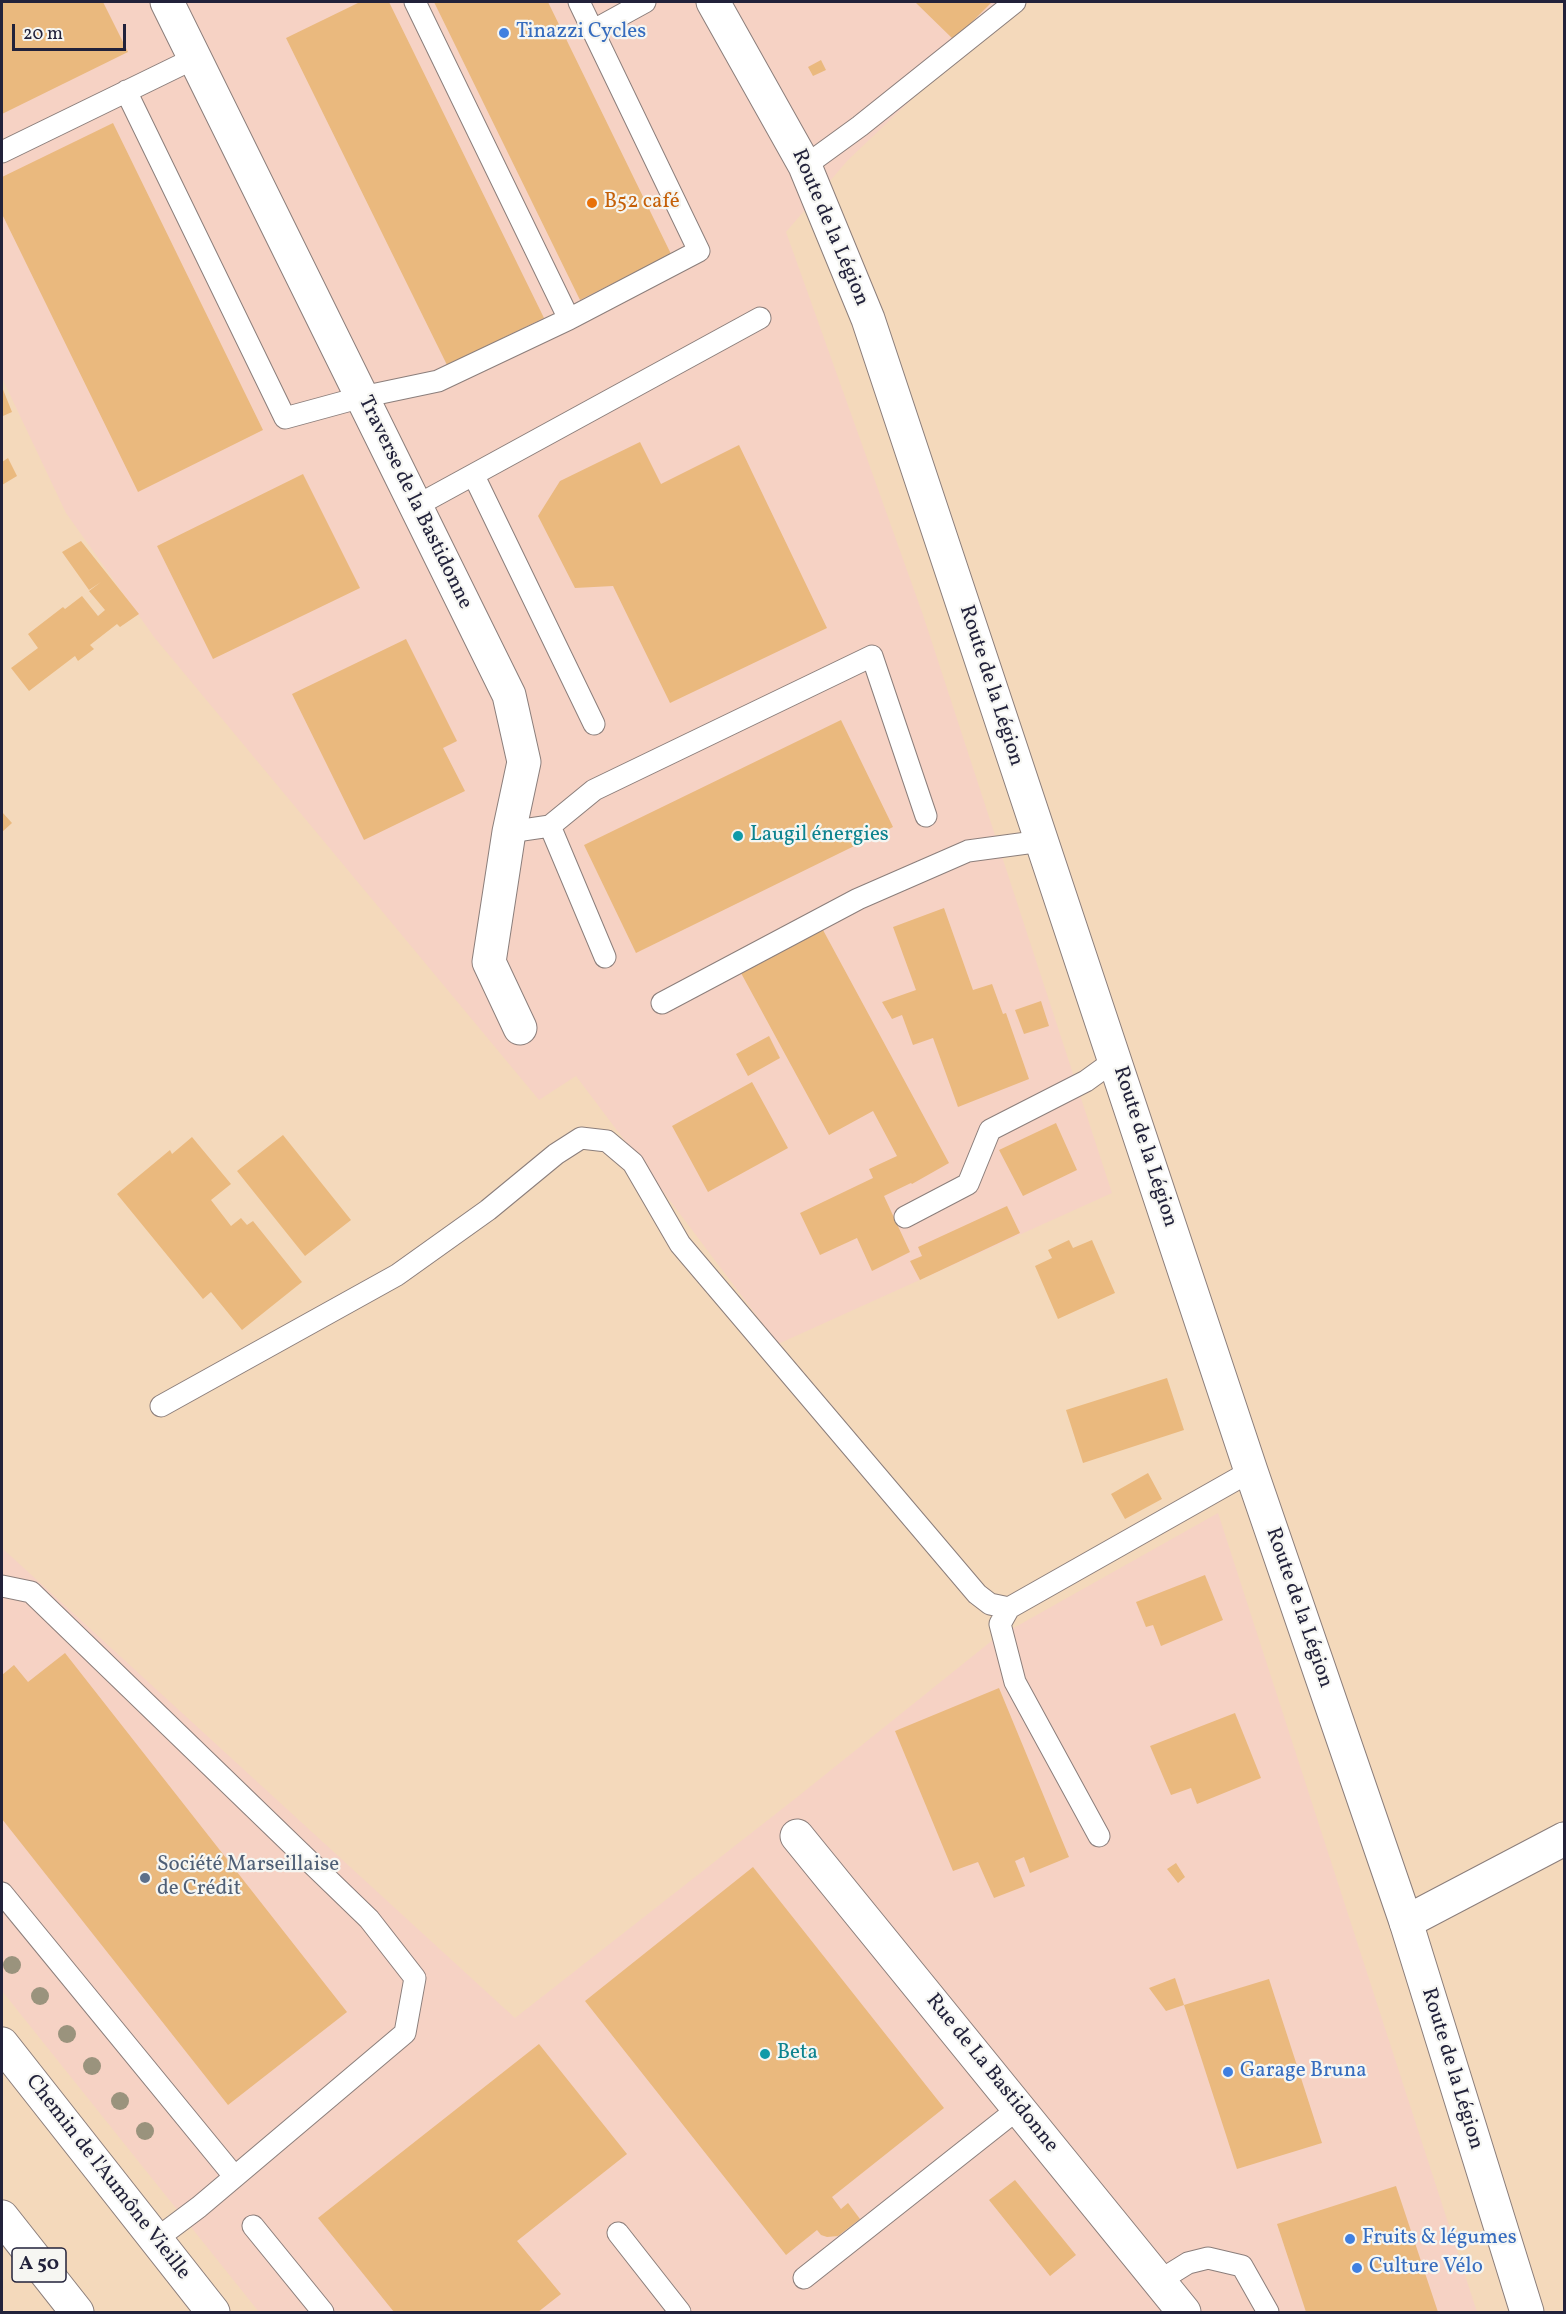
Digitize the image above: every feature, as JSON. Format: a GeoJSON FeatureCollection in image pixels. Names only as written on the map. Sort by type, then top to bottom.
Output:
{"type":"FeatureCollection","features":[{"type":"Feature","properties":{"kind":"main road","name":"Traverse de la Bastidonne"},"geometry":{"type":"LineString","coordinates":[[167,2],[509,695],[524,762],[509,832],[489,962],[520,1028]]}},
{"type":"Feature","properties":{"kind":"main road","name":"Route de la Légion"},"geometry":{"type":"LineString","coordinates":[[713,2],[805,166],[868,319],[1251,1471],[1406,1922],[1527,2313]]}},
{"type":"Feature","properties":{"kind":"main road","name":"Rue de La Bastidonne"},"geometry":{"type":"LineString","coordinates":[[797,1836],[1184,2313]]}},
{"type":"Feature","properties":{"kind":"main road"},"geometry":{"type":"LineString","coordinates":[[1406,1922],[1564,1839]]}},
{"type":"Feature","properties":{"kind":"main road","name":"Chemin de l'Aumône Vieille"},"geometry":{"type":"LineString","coordinates":[[2,2044],[213,2313]]}},
{"type":"Feature","properties":{"kind":"main road","name":"A 50"},"geometry":{"type":"LineString","coordinates":[[2,2217],[77,2313]]}},
{"type":"Feature","properties":{"kind":"lane"},"geometry":{"type":"LineString","coordinates":[[416,2],[569,319]]}},
{"type":"Feature","properties":{"kind":"lane"},"geometry":{"type":"LineString","coordinates":[[126,91],[285,418],[362,397],[438,381],[569,319],[699,251],[579,2]]}},
{"type":"Feature","properties":{"kind":"lane"},"geometry":{"type":"LineString","coordinates":[[594,30],[645,2]]}},
{"type":"Feature","properties":{"kind":"lane"},"geometry":{"type":"LineString","coordinates":[[805,166],[860,126],[1015,2]]}},
{"type":"Feature","properties":{"kind":"lane"},"geometry":{"type":"LineString","coordinates":[[2,152],[195,58]]}},
{"type":"Feature","properties":{"kind":"lane"},"geometry":{"type":"LineString","coordinates":[[416,506],[760,318]]}},
{"type":"Feature","properties":{"kind":"lane"},"geometry":{"type":"LineString","coordinates":[[474,476],[594,724]]}},
{"type":"Feature","properties":{"kind":"lane"},"geometry":{"type":"LineString","coordinates":[[509,832],[550,826],[594,790],[872,656],[926,816]]}},
{"type":"Feature","properties":{"kind":"lane"},"geometry":{"type":"LineString","coordinates":[[550,826],[605,957]]}},
{"type":"Feature","properties":{"kind":"lane"},"geometry":{"type":"LineString","coordinates":[[662,1003],[858,899],[968,851],[1042,841]]}},
{"type":"Feature","properties":{"kind":"lane"},"geometry":{"type":"LineString","coordinates":[[905,1217],[968,1184],[990,1130],[1086,1082],[1115,1060]]}},
{"type":"Feature","properties":{"kind":"lane"},"geometry":{"type":"LineString","coordinates":[[161,1406],[397,1275],[488,1210],[556,1154],[581,1138],[607,1141],[633,1164],[680,1244],[977,1594],[990,1604],[1009,1608]]}},
{"type":"Feature","properties":{"kind":"lane"},"geometry":{"type":"LineString","coordinates":[[1098,1836],[1015,1682],[1000,1624],[1009,1608],[1251,1471]]}},
{"type":"Feature","properties":{"kind":"lane"},"geometry":{"type":"LineString","coordinates":[[2,1586],[32,1592],[369,1919],[415,1978],[405,2033],[155,2240]]}},
{"type":"Feature","properties":{"kind":"lane"},"geometry":{"type":"LineString","coordinates":[[2,1893],[234,2176]]}},
{"type":"Feature","properties":{"kind":"lane"},"geometry":{"type":"LineString","coordinates":[[804,2278],[1019,2108]]}},
{"type":"Feature","properties":{"kind":"lane"},"geometry":{"type":"LineString","coordinates":[[253,2226],[322,2313]]}},
{"type":"Feature","properties":{"kind":"lane"},"geometry":{"type":"LineString","coordinates":[[618,2234],[680,2313]]}},
{"type":"Feature","properties":{"kind":"lane"},"geometry":{"type":"LineString","coordinates":[[1159,2282],[1188,2263],[1208,2258],[1242,2266],[1268,2313]]}},
{"type":"Feature","properties":{"kind":"shaded area"},"geometry":{"type":"Polygon","coordinates":[[[2,2],[1014,2],[848,160],[786,232],[923,615],[1112,1193],[778,1344],[576,1076],[539,1100],[154,637],[66,513],[2,378],[2,2]]]}},
{"type":"Feature","properties":{"kind":"shaded area"},"geometry":{"type":"Polygon","coordinates":[[[1218,1513],[1477,2312],[259,2312],[2,1991],[2,1548],[515,2018],[796,1798],[994,1639],[1218,1513]]]}},
{"type":"Feature","properties":{"kind":"building"},"geometry":{"type":"Polygon","coordinates":[[[2,2],[103,2],[128,52],[2,114],[2,2]]]}},
{"type":"Feature","properties":{"kind":"building"},"geometry":{"type":"Polygon","coordinates":[[[360,2],[389,2],[544,318],[447,365],[286,38],[360,2]]]}},
{"type":"Feature","properties":{"kind":"building"},"geometry":{"type":"Polygon","coordinates":[[[434,2],[548,2],[671,254],[580,300],[434,2]]]}},
{"type":"Feature","properties":{"kind":"building"},"geometry":{"type":"Polygon","coordinates":[[[915,2],[992,2],[954,40],[915,2]]]}},
{"type":"Feature","properties":{"kind":"building"},"geometry":{"type":"Polygon","coordinates":[[[821,60],[826,70],[813,76],[808,67],[821,60]]]}},
{"type":"Feature","properties":{"kind":"building"},"geometry":{"type":"Polygon","coordinates":[[[113,123],[263,430],[138,492],[2,214],[2,177],[113,123]]]}},
{"type":"Feature","properties":{"kind":"building"},"geometry":{"type":"Polygon","coordinates":[[[2,387],[12,412],[3,416],[2,414],[2,387]]]}},
{"type":"Feature","properties":{"kind":"building"},"geometry":{"type":"Polygon","coordinates":[[[640,442],[661,484],[739,445],[827,628],[670,703],[613,586],[575,588],[538,516],[560,481],[640,442]]]}},
{"type":"Feature","properties":{"kind":"building"},"geometry":{"type":"Polygon","coordinates":[[[8,458],[17,476],[2,485],[2,462],[8,458]]]}},
{"type":"Feature","properties":{"kind":"building"},"geometry":{"type":"Polygon","coordinates":[[[303,474],[360,588],[213,659],[157,546],[303,474]]]}},
{"type":"Feature","properties":{"kind":"building"},"geometry":{"type":"Polygon","coordinates":[[[81,541],[139,614],[120,627],[117,624],[90,645],[94,649],[78,661],[75,656],[29,691],[11,668],[38,648],[28,634],[63,607],[65,609],[82,596],[98,616],[105,610],[89,591],[101,582],[89,590],[62,552],[81,541]]]}},
{"type":"Feature","properties":{"kind":"building"},"geometry":{"type":"Polygon","coordinates":[[[406,639],[457,741],[443,748],[465,791],[364,840],[292,694],[406,639]]]}},
{"type":"Feature","properties":{"kind":"building","name":"Laugil énergies"},"geometry":{"type":"Polygon","coordinates":[[[841,720],[893,827],[636,953],[584,845],[841,720]]]}},
{"type":"Feature","properties":{"kind":"building"},"geometry":{"type":"Polygon","coordinates":[[[2,812],[12,823],[2,832],[2,812]]]}},
{"type":"Feature","properties":{"kind":"building"},"geometry":{"type":"Polygon","coordinates":[[[944,908],[973,990],[992,984],[1003,1014],[1006,1013],[1029,1079],[958,1107],[933,1038],[913,1045],[902,1015],[892,1019],[882,1002],[916,990],[893,927],[944,908]]]}},
{"type":"Feature","properties":{"kind":"building"},"geometry":{"type":"Polygon","coordinates":[[[823,930],[949,1163],[912,1184],[884,1196],[910,1252],[872,1271],[857,1238],[820,1255],[800,1213],[873,1178],[869,1169],[897,1156],[873,1111],[829,1135],[741,973],[823,930]]]}},
{"type":"Feature","properties":{"kind":"building"},"geometry":{"type":"Polygon","coordinates":[[[1041,1001],[1049,1026],[1024,1034],[1015,1010],[1041,1001]]]}},
{"type":"Feature","properties":{"kind":"building"},"geometry":{"type":"Polygon","coordinates":[[[769,1036],[780,1058],[748,1076],[736,1054],[769,1036]]]}},
{"type":"Feature","properties":{"kind":"building"},"geometry":{"type":"Polygon","coordinates":[[[752,1082],[788,1148],[708,1192],[672,1126],[752,1082]]]}},
{"type":"Feature","properties":{"kind":"building"},"geometry":{"type":"Polygon","coordinates":[[[1056,1123],[1077,1170],[1023,1196],[999,1150],[1056,1123]]]}},
{"type":"Feature","properties":{"kind":"building"},"geometry":{"type":"Polygon","coordinates":[[[283,1135],[351,1220],[305,1256],[237,1171],[283,1135]]]}},
{"type":"Feature","properties":{"kind":"building"},"geometry":{"type":"Polygon","coordinates":[[[192,1137],[231,1184],[211,1200],[231,1226],[241,1218],[247,1225],[253,1221],[302,1282],[242,1330],[211,1292],[203,1299],[117,1194],[170,1150],[172,1154],[192,1137]]]}},
{"type":"Feature","properties":{"kind":"building"},"geometry":{"type":"Polygon","coordinates":[[[1007,1206],[1020,1233],[920,1280],[910,1261],[922,1256],[918,1247],[1007,1206]]]}},
{"type":"Feature","properties":{"kind":"building"},"geometry":{"type":"Polygon","coordinates":[[[1069,1240],[1073,1248],[1092,1240],[1115,1293],[1058,1319],[1035,1266],[1052,1258],[1048,1250],[1069,1240]]]}},
{"type":"Feature","properties":{"kind":"building"},"geometry":{"type":"Polygon","coordinates":[[[1167,1378],[1184,1430],[1083,1463],[1066,1410],[1167,1378]]]}},
{"type":"Feature","properties":{"kind":"building"},"geometry":{"type":"Polygon","coordinates":[[[1148,1473],[1162,1499],[1125,1519],[1111,1494],[1148,1473]]]}},
{"type":"Feature","properties":{"kind":"building"},"geometry":{"type":"Polygon","coordinates":[[[1205,1575],[1223,1620],[1161,1646],[1153,1625],[1146,1627],[1136,1602],[1205,1575]]]}},
{"type":"Feature","properties":{"kind":"building","name":"Société Marseillaise de Crédit"},"geometry":{"type":"Polygon","coordinates":[[[65,1653],[347,2012],[228,2105],[2,1819],[2,1675],[14,1665],[28,1682],[65,1653]]]}},
{"type":"Feature","properties":{"kind":"building"},"geometry":{"type":"Polygon","coordinates":[[[999,1688],[1069,1857],[1030,1873],[1024,1857],[1015,1861],[1025,1886],[994,1898],[978,1862],[953,1871],[895,1731],[999,1688]]]}},
{"type":"Feature","properties":{"kind":"building"},"geometry":{"type":"Polygon","coordinates":[[[1235,1713],[1261,1778],[1197,1804],[1191,1788],[1171,1795],[1150,1746],[1235,1713]]]}},
{"type":"Feature","properties":{"kind":"building"},"geometry":{"type":"Polygon","coordinates":[[[1176,1863],[1185,1877],[1178,1883],[1167,1869],[1176,1863]]]}},
{"type":"Feature","properties":{"kind":"building","name":"Beta"},"geometry":{"type":"Polygon","coordinates":[[[753,1867],[944,2108],[832,2197],[841,2209],[848,2203],[860,2219],[838,2236],[827,2237],[821,2235],[817,2230],[786,2255],[585,2001],[753,1867]]]}},
{"type":"Feature","properties":{"kind":"building"},"geometry":{"type":"Polygon","coordinates":[[[1175,1978],[1184,2005],[1166,2011],[1149,1988],[1175,1978]]]}},
{"type":"Feature","properties":{"kind":"building"},"geometry":{"type":"Polygon","coordinates":[[[1269,1979],[1322,2143],[1237,2169],[1184,2005],[1269,1979]]]}},
{"type":"Feature","properties":{"kind":"building"},"geometry":{"type":"Polygon","coordinates":[[[539,2044],[627,2154],[517,2241],[561,2294],[538,2312],[394,2312],[318,2218],[539,2044]]]}},
{"type":"Feature","properties":{"kind":"building"},"geometry":{"type":"Polygon","coordinates":[[[1015,2180],[1076,2255],[1050,2276],[989,2200],[1015,2180]]]}},
{"type":"Feature","properties":{"kind":"building","name":"Culture Vélo"},"geometry":{"type":"Polygon","coordinates":[[[1396,2186],[1438,2312],[1306,2312],[1277,2224],[1396,2186]]]}},
{"type":"Feature","properties":{"kind":"place","name":"Tinazzi Cycles"},"geometry":{"type":"Point","coordinates":[504,33]}},
{"type":"Feature","properties":{"kind":"place","name":"B52 café"},"geometry":{"type":"Point","coordinates":[592,203]}},
{"type":"Feature","properties":{"kind":"place","name":"Laugil énergies"},"geometry":{"type":"Point","coordinates":[738,836]}},
{"type":"Feature","properties":{"kind":"place","name":"Société Marseillaise de Crédit"},"geometry":{"type":"Point","coordinates":[145,1878]}},
{"type":"Feature","properties":{"kind":"place","name":"Beta"},"geometry":{"type":"Point","coordinates":[765,2054]}},
{"type":"Feature","properties":{"kind":"place","name":"Garage Bruna"},"geometry":{"type":"Point","coordinates":[1228,2072]}},
{"type":"Feature","properties":{"kind":"place","name":"Fruits & légumes"},"geometry":{"type":"Point","coordinates":[1350,2239]}},
{"type":"Feature","properties":{"kind":"place","name":"Culture Vélo"},"geometry":{"type":"Point","coordinates":[1357,2268]}}]}
